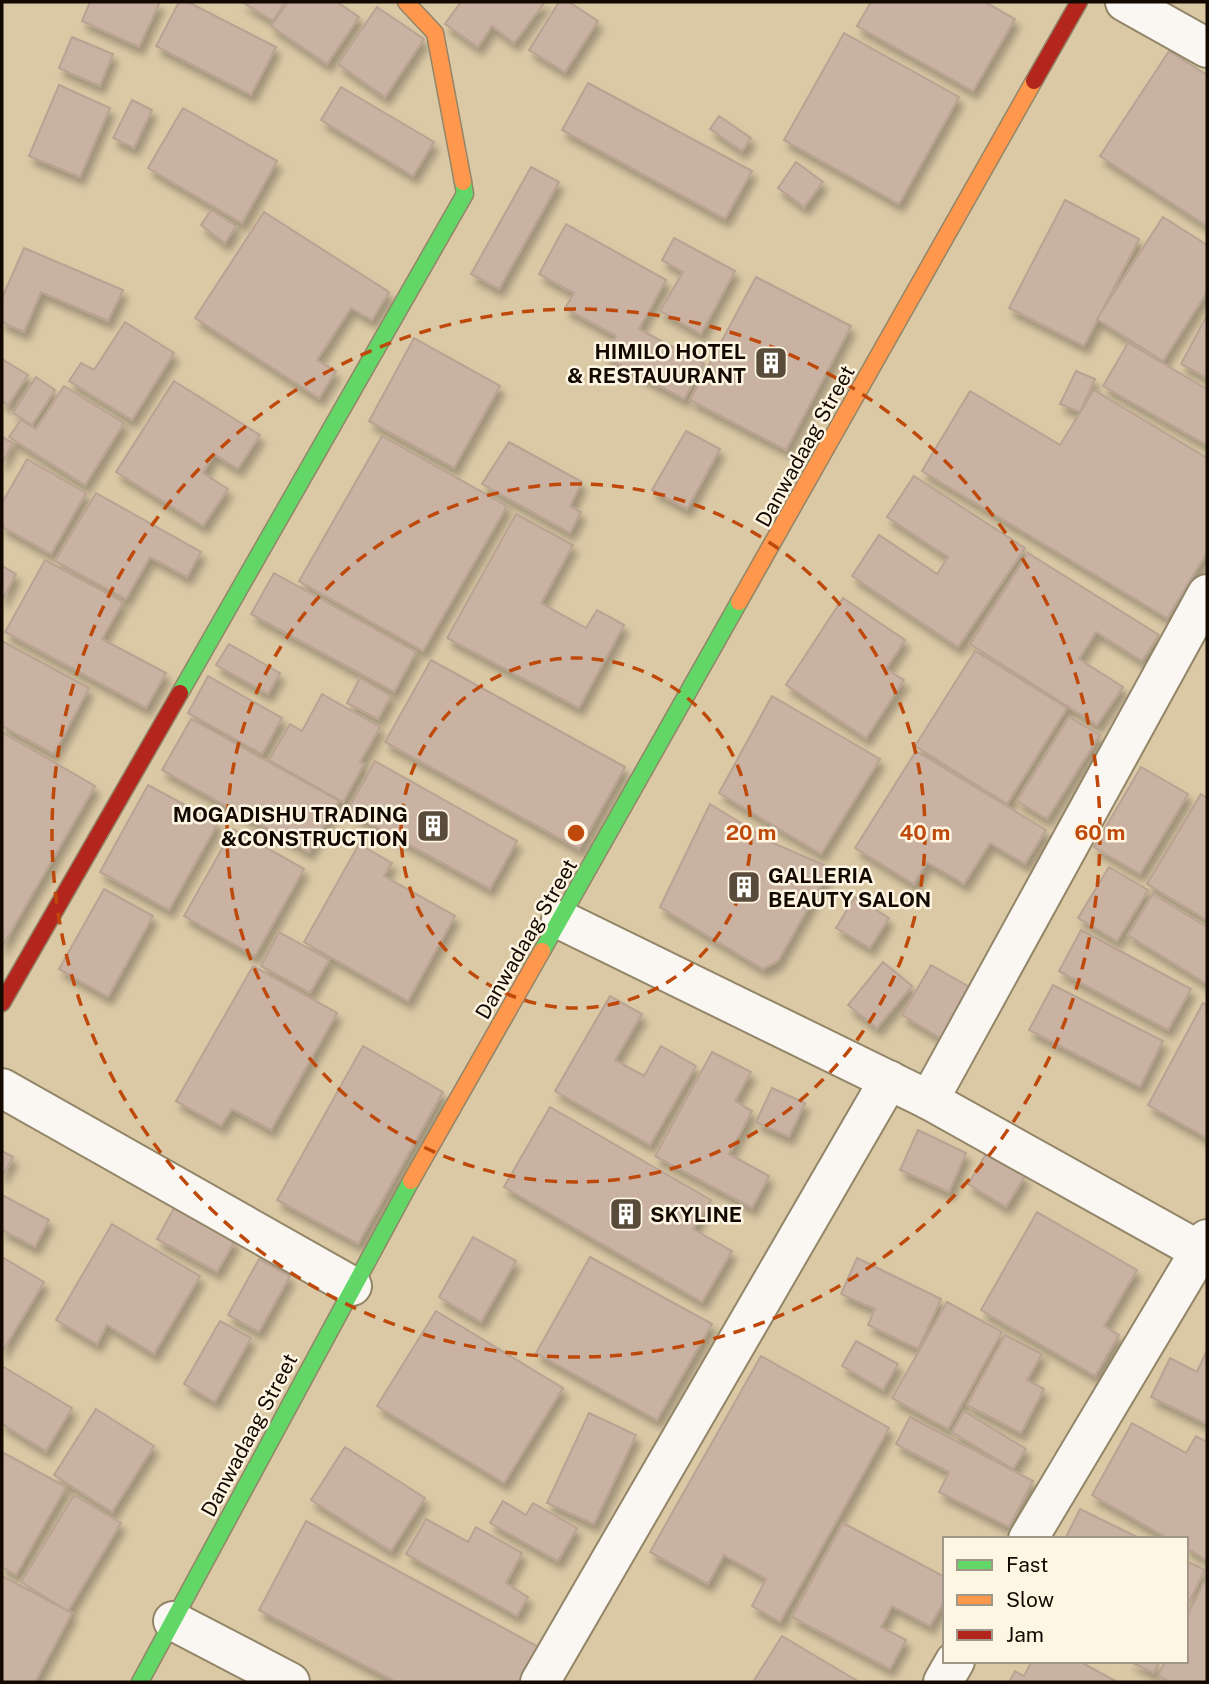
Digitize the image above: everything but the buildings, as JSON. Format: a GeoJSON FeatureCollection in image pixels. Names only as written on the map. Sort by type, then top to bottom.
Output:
{"type":"FeatureCollection","features":[{"type":"Feature","properties":{"kind":"street"},"geometry":{"type":"LineString","coordinates":[[2,1003],[465,194],[435,33],[406,2]]}},
{"type":"Feature","properties":{"kind":"street","name":"Danwadaag Street"},"geometry":{"type":"LineString","coordinates":[[140,1682],[352,1286],[1080,2]]}},
{"type":"Feature","properties":{"kind":"street"},"geometry":{"type":"LineString","coordinates":[[1125,2],[1207,48]]}},
{"type":"Feature","properties":{"kind":"street"},"geometry":{"type":"LineString","coordinates":[[929,1100],[1207,594]]}},
{"type":"Feature","properties":{"kind":"street"},"geometry":{"type":"LineString","coordinates":[[561,920],[929,1100],[1205,1248],[1029,1537]]}},
{"type":"Feature","properties":{"kind":"street"},"geometry":{"type":"LineString","coordinates":[[540,1682],[888,1080]]}},
{"type":"Feature","properties":{"kind":"street"},"geometry":{"type":"LineString","coordinates":[[2,1088],[352,1286]]}},
{"type":"Feature","properties":{"kind":"street"},"geometry":{"type":"LineString","coordinates":[[173,1621],[290,1682]]}},
{"type":"Feature","properties":{"kind":"street"},"geometry":{"type":"LineString","coordinates":[[943,1682],[954,1663]]}},
{"type":"Feature","properties":{"kind":"traffic: fast"},"geometry":{"type":"LineString","coordinates":[[180,693],[465,194],[463,182]]}},
{"type":"Feature","properties":{"kind":"traffic: fast"},"geometry":{"type":"LineString","coordinates":[[542,951],[739,602]]}},
{"type":"Feature","properties":{"kind":"traffic: fast"},"geometry":{"type":"LineString","coordinates":[[140,1682],[411,1181]]}},
{"type":"Feature","properties":{"kind":"traffic: slow"},"geometry":{"type":"LineString","coordinates":[[406,2],[435,33],[463,182]]}},
{"type":"Feature","properties":{"kind":"traffic: slow"},"geometry":{"type":"LineString","coordinates":[[739,602],[1034,81]]}},
{"type":"Feature","properties":{"kind":"traffic: slow"},"geometry":{"type":"LineString","coordinates":[[411,1181],[542,951]]}},
{"type":"Feature","properties":{"kind":"traffic: jam"},"geometry":{"type":"LineString","coordinates":[[1034,81],[1079,2]]}},
{"type":"Feature","properties":{"kind":"traffic: jam"},"geometry":{"type":"LineString","coordinates":[[2,1003],[180,693]]}},
{"type":"Feature","properties":{"kind":"place","name":"HIMILO HOTEL & RESTAUURANT"},"geometry":{"type":"Point","coordinates":[771,363]}},
{"type":"Feature","properties":{"kind":"place","name":"MOGADISHU TRADING &CONSTRUCTION"},"geometry":{"type":"Point","coordinates":[433,826]}},
{"type":"Feature","properties":{"kind":"place","name":"GALLERIA BEAUTY SALON"},"geometry":{"type":"Point","coordinates":[744,887]}},
{"type":"Feature","properties":{"kind":"place","name":"SKYLINE"},"geometry":{"type":"Point","coordinates":[626,1214]}}]}
